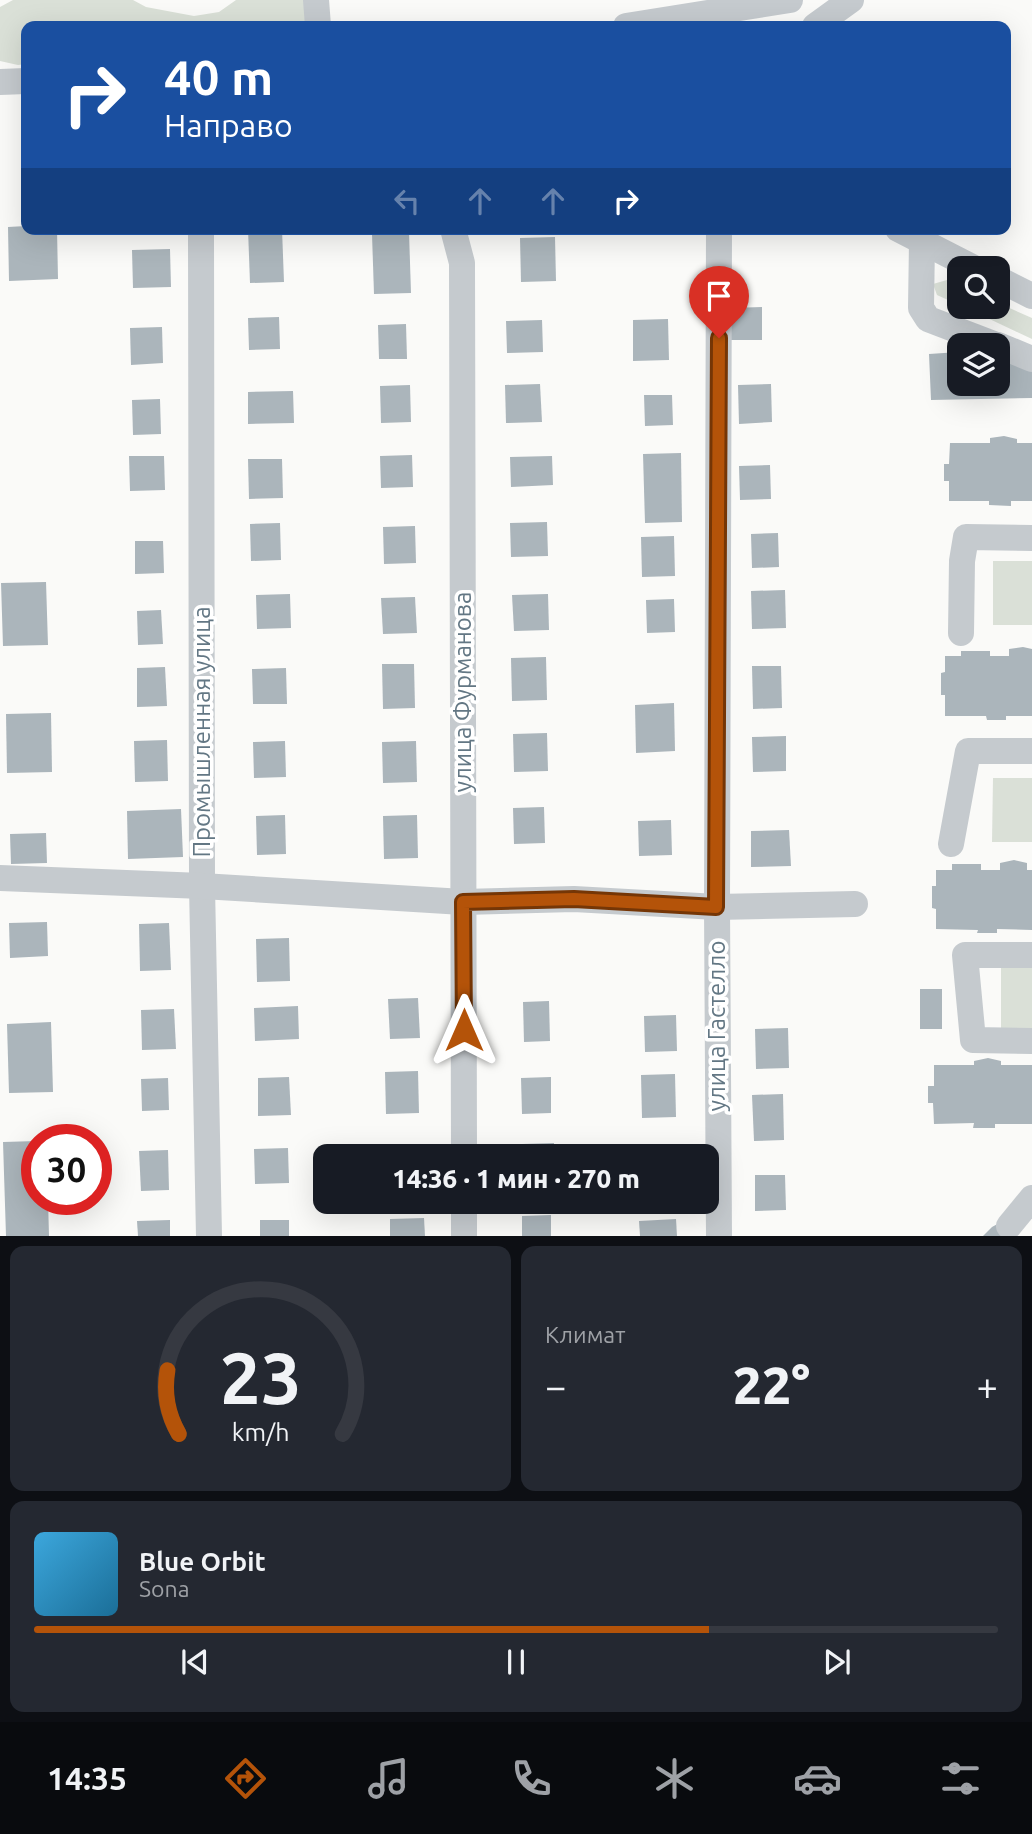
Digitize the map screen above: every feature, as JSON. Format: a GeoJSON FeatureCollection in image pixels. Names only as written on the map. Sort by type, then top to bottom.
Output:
{"type":"FeatureCollection","features":[{"type":"Feature","properties":{"kind":"street"},"geometry":{"type":"LineString","coordinates":[[316,0],[318,21]]}},
{"type":"Feature","properties":{"kind":"street"},"geometry":{"type":"LineString","coordinates":[[658,21],[790,0]]}},
{"type":"Feature","properties":{"kind":"street"},"geometry":{"type":"LineString","coordinates":[[820,16],[851,0]]}},
{"type":"Feature","properties":{"kind":"street"},"geometry":{"type":"LineString","coordinates":[[0,82],[21,81]]}},
{"type":"Feature","properties":{"kind":"street","name":"Промышленная улица"},"geometry":{"type":"LineString","coordinates":[[201,235],[202,886],[209,1236]]}},
{"type":"Feature","properties":{"kind":"street","name":"улица Фурманова"},"geometry":{"type":"LineString","coordinates":[[455,235],[462,263],[464,1144]]}},
{"type":"Feature","properties":{"kind":"street","name":"улица Гастелло"},"geometry":{"type":"LineString","coordinates":[[719,235],[716,907],[719,1236]]}},
{"type":"Feature","properties":{"kind":"street"},"geometry":{"type":"LineString","coordinates":[[909,235],[950,256]]}},
{"type":"Feature","properties":{"kind":"street"},"geometry":{"type":"LineString","coordinates":[[922,242],[922,308],[928,319],[965,333]]}},
{"type":"Feature","properties":{"kind":"street"},"geometry":{"type":"LineString","coordinates":[[1010,285],[1032,296]]}},
{"type":"Feature","properties":{"kind":"street"},"geometry":{"type":"LineString","coordinates":[[1010,350],[1032,359]]}},
{"type":"Feature","properties":{"kind":"street"},"geometry":{"type":"LineString","coordinates":[[961,633],[962,561],[966,537],[1032,538]]}},
{"type":"Feature","properties":{"kind":"street"},"geometry":{"type":"LineString","coordinates":[[951,844],[968,751],[1032,751]]}},
{"type":"Feature","properties":{"kind":"street"},"geometry":{"type":"LineString","coordinates":[[0,878],[202,886],[463,902],[574,899],[716,907],[855,904]]}},
{"type":"Feature","properties":{"kind":"street"},"geometry":{"type":"LineString","coordinates":[[1032,955],[965,955],[973,1040],[1032,1041]]}},
{"type":"Feature","properties":{"kind":"street"},"geometry":{"type":"LineString","coordinates":[[1009,1226],[1032,1198]]}},
{"type":"Feature","properties":{"kind":"street"},"geometry":{"type":"LineString","coordinates":[[464,1214],[464,1236]]}},
{"type":"Feature","properties":{"kind":"shaded area"},"geometry":{"type":"Polygon","coordinates":[[[13,0],[133,0],[146,7],[194,16],[219,12],[236,0],[308,0],[307,21],[21,21],[21,65],[18,65],[0,61],[0,7],[13,0]]]}},
{"type":"Feature","properties":{"kind":"shaded area"},"geometry":{"type":"Polygon","coordinates":[[[947,280],[947,300],[937,295],[933,284],[947,280]]]}},
{"type":"Feature","properties":{"kind":"shaded area"},"geometry":{"type":"Polygon","coordinates":[[[1010,308],[1032,318],[1032,339],[990,319],[1010,319],[1010,308]]]}},
{"type":"Feature","properties":{"kind":"shaded area"},"geometry":{"type":"Polygon","coordinates":[[[993,561],[1032,561],[1032,625],[993,625],[993,561]]]}},
{"type":"Feature","properties":{"kind":"shaded area"},"geometry":{"type":"Polygon","coordinates":[[[993,778],[1032,778],[1032,842],[992,842],[993,778]]]}},
{"type":"Feature","properties":{"kind":"shaded area"},"geometry":{"type":"Polygon","coordinates":[[[1001,964],[1032,965],[1032,1029],[1001,1028],[1001,964]]]}},
{"type":"Feature","properties":{"kind":"building"},"geometry":{"type":"Polygon","coordinates":[[[21,226],[21,235],[57,235],[58,279],[9,281],[8,227],[21,226]]]}},
{"type":"Feature","properties":{"kind":"building"},"geometry":{"type":"Polygon","coordinates":[[[248,235],[282,235],[284,282],[250,283],[248,235]]]}},
{"type":"Feature","properties":{"kind":"building"},"geometry":{"type":"Polygon","coordinates":[[[372,235],[409,235],[411,293],[374,294],[372,235]]]}},
{"type":"Feature","properties":{"kind":"building"},"geometry":{"type":"Polygon","coordinates":[[[555,237],[556,281],[521,282],[520,238],[555,237]]]}},
{"type":"Feature","properties":{"kind":"building"},"geometry":{"type":"Polygon","coordinates":[[[170,249],[171,287],[133,288],[132,250],[170,249]]]}},
{"type":"Feature","properties":{"kind":"building"},"geometry":{"type":"Polygon","coordinates":[[[762,307],[762,340],[731,340],[731,308],[762,307]]]}},
{"type":"Feature","properties":{"kind":"building"},"geometry":{"type":"Polygon","coordinates":[[[279,317],[280,349],[249,350],[248,318],[279,317]]]}},
{"type":"Feature","properties":{"kind":"building"},"geometry":{"type":"Polygon","coordinates":[[[668,319],[669,360],[633,361],[633,320],[668,319]]]}},
{"type":"Feature","properties":{"kind":"building"},"geometry":{"type":"Polygon","coordinates":[[[542,320],[543,352],[507,353],[506,321],[542,320]]]}},
{"type":"Feature","properties":{"kind":"building"},"geometry":{"type":"Polygon","coordinates":[[[406,324],[407,359],[379,359],[378,325],[406,324]]]}},
{"type":"Feature","properties":{"kind":"building"},"geometry":{"type":"Polygon","coordinates":[[[162,327],[163,363],[131,365],[130,328],[162,327]]]}},
{"type":"Feature","properties":{"kind":"building"},"geometry":{"type":"Polygon","coordinates":[[[947,353],[947,396],[1010,396],[1010,363],[1032,371],[1032,398],[931,400],[929,354],[947,353]]]}},
{"type":"Feature","properties":{"kind":"building"},"geometry":{"type":"Polygon","coordinates":[[[540,384],[542,422],[506,423],[505,385],[540,384]]]}},
{"type":"Feature","properties":{"kind":"building"},"geometry":{"type":"Polygon","coordinates":[[[771,384],[772,422],[739,424],[738,385],[771,384]]]}},
{"type":"Feature","properties":{"kind":"building"},"geometry":{"type":"Polygon","coordinates":[[[410,385],[411,422],[381,423],[380,386],[410,385]]]}},
{"type":"Feature","properties":{"kind":"building"},"geometry":{"type":"Polygon","coordinates":[[[293,391],[294,423],[248,424],[248,392],[293,391]]]}},
{"type":"Feature","properties":{"kind":"building"},"geometry":{"type":"Polygon","coordinates":[[[644,395],[672,395],[673,425],[645,426],[644,395]]]}},
{"type":"Feature","properties":{"kind":"building"},"geometry":{"type":"Polygon","coordinates":[[[160,399],[161,434],[133,435],[132,400],[160,399]]]}},
{"type":"Feature","properties":{"kind":"building"},"geometry":{"type":"Polygon","coordinates":[[[1004,436],[1017,439],[1017,443],[1032,443],[1032,501],[1011,501],[1011,506],[989,505],[989,501],[949,501],[949,481],[944,481],[944,464],[949,464],[950,443],[990,443],[990,438],[1004,436]]]}},
{"type":"Feature","properties":{"kind":"building"},"geometry":{"type":"Polygon","coordinates":[[[681,453],[682,522],[645,523],[643,454],[681,453]]]}},
{"type":"Feature","properties":{"kind":"building"},"geometry":{"type":"Polygon","coordinates":[[[412,455],[413,487],[381,488],[380,456],[412,455]]]}},
{"type":"Feature","properties":{"kind":"building"},"geometry":{"type":"Polygon","coordinates":[[[129,456],[164,456],[165,490],[130,491],[129,456]]]}},
{"type":"Feature","properties":{"kind":"building"},"geometry":{"type":"Polygon","coordinates":[[[552,456],[553,485],[511,487],[510,457],[552,456]]]}},
{"type":"Feature","properties":{"kind":"building"},"geometry":{"type":"Polygon","coordinates":[[[248,459],[282,459],[283,498],[249,499],[248,459]]]}},
{"type":"Feature","properties":{"kind":"building"},"geometry":{"type":"Polygon","coordinates":[[[770,465],[771,499],[740,500],[739,466],[770,465]]]}},
{"type":"Feature","properties":{"kind":"building"},"geometry":{"type":"Polygon","coordinates":[[[547,522],[548,556],[511,557],[510,523],[547,522]]]}},
{"type":"Feature","properties":{"kind":"building"},"geometry":{"type":"Polygon","coordinates":[[[280,523],[281,560],[251,561],[250,524],[280,523]]]}},
{"type":"Feature","properties":{"kind":"building"},"geometry":{"type":"Polygon","coordinates":[[[415,526],[416,563],[384,564],[383,527],[415,526]]]}},
{"type":"Feature","properties":{"kind":"building"},"geometry":{"type":"Polygon","coordinates":[[[778,533],[779,567],[752,568],[751,534],[778,533]]]}},
{"type":"Feature","properties":{"kind":"building"},"geometry":{"type":"Polygon","coordinates":[[[674,536],[675,576],[642,577],[641,537],[674,536]]]}},
{"type":"Feature","properties":{"kind":"building"},"geometry":{"type":"Polygon","coordinates":[[[135,541],[163,541],[164,573],[135,574],[135,541]]]}},
{"type":"Feature","properties":{"kind":"building"},"geometry":{"type":"Polygon","coordinates":[[[46,582],[48,645],[3,646],[1,583],[46,582]]]}},
{"type":"Feature","properties":{"kind":"building"},"geometry":{"type":"Polygon","coordinates":[[[785,590],[786,628],[752,629],[751,591],[785,590]]]}},
{"type":"Feature","properties":{"kind":"building"},"geometry":{"type":"Polygon","coordinates":[[[290,594],[291,628],[257,629],[256,595],[290,594]]]}},
{"type":"Feature","properties":{"kind":"building"},"geometry":{"type":"Polygon","coordinates":[[[548,594],[549,630],[514,631],[512,595],[548,594]]]}},
{"type":"Feature","properties":{"kind":"building"},"geometry":{"type":"Polygon","coordinates":[[[415,597],[417,633],[383,634],[381,598],[415,597]]]}},
{"type":"Feature","properties":{"kind":"building"},"geometry":{"type":"Polygon","coordinates":[[[674,599],[675,632],[647,633],[646,600],[674,599]]]}},
{"type":"Feature","properties":{"kind":"building"},"geometry":{"type":"Polygon","coordinates":[[[161,610],[163,644],[138,645],[137,611],[161,610]]]}},
{"type":"Feature","properties":{"kind":"building"},"geometry":{"type":"Polygon","coordinates":[[[1009,649],[1032,649],[1032,716],[1006,716],[1006,720],[987,720],[986,716],[945,716],[941,673],[945,672],[945,656],[961,656],[961,651],[990,651],[990,656],[1009,656],[1009,649]]]}},
{"type":"Feature","properties":{"kind":"building"},"geometry":{"type":"Polygon","coordinates":[[[546,657],[547,700],[512,701],[511,658],[546,657]]]}},
{"type":"Feature","properties":{"kind":"building"},"geometry":{"type":"Polygon","coordinates":[[[382,664],[414,664],[415,708],[383,709],[382,664]]]}},
{"type":"Feature","properties":{"kind":"building"},"geometry":{"type":"Polygon","coordinates":[[[752,666],[781,666],[782,708],[753,709],[752,666]]]}},
{"type":"Feature","properties":{"kind":"building"},"geometry":{"type":"Polygon","coordinates":[[[165,667],[167,706],[137,707],[137,668],[165,667]]]}},
{"type":"Feature","properties":{"kind":"building"},"geometry":{"type":"Polygon","coordinates":[[[286,668],[287,704],[253,704],[252,669],[286,668]]]}},
{"type":"Feature","properties":{"kind":"building"},"geometry":{"type":"Polygon","coordinates":[[[674,703],[675,751],[636,753],[635,705],[674,703]]]}},
{"type":"Feature","properties":{"kind":"building"},"geometry":{"type":"Polygon","coordinates":[[[51,713],[52,772],[7,773],[6,714],[51,713]]]}},
{"type":"Feature","properties":{"kind":"building"},"geometry":{"type":"Polygon","coordinates":[[[547,733],[548,771],[514,772],[513,734],[547,733]]]}},
{"type":"Feature","properties":{"kind":"building"},"geometry":{"type":"Polygon","coordinates":[[[786,736],[786,771],[753,772],[752,737],[786,736]]]}},
{"type":"Feature","properties":{"kind":"building"},"geometry":{"type":"Polygon","coordinates":[[[167,740],[168,781],[135,782],[134,741],[167,740]]]}},
{"type":"Feature","properties":{"kind":"building"},"geometry":{"type":"Polygon","coordinates":[[[285,741],[286,777],[254,778],[253,742],[285,741]]]}},
{"type":"Feature","properties":{"kind":"building"},"geometry":{"type":"Polygon","coordinates":[[[416,741],[417,782],[383,783],[382,742],[416,741]]]}},
{"type":"Feature","properties":{"kind":"building"},"geometry":{"type":"Polygon","coordinates":[[[544,807],[545,843],[514,844],[513,808],[544,807]]]}},
{"type":"Feature","properties":{"kind":"building"},"geometry":{"type":"Polygon","coordinates":[[[181,809],[183,857],[128,859],[127,811],[181,809]]]}},
{"type":"Feature","properties":{"kind":"building"},"geometry":{"type":"Polygon","coordinates":[[[285,815],[286,854],[257,855],[256,816],[285,815]]]}},
{"type":"Feature","properties":{"kind":"building"},"geometry":{"type":"Polygon","coordinates":[[[417,815],[418,858],[384,859],[383,816],[417,815]]]}},
{"type":"Feature","properties":{"kind":"building"},"geometry":{"type":"Polygon","coordinates":[[[671,820],[672,855],[639,856],[638,821],[671,820]]]}},
{"type":"Feature","properties":{"kind":"building"},"geometry":{"type":"Polygon","coordinates":[[[789,830],[791,866],[751,867],[751,831],[789,830]]]}},
{"type":"Feature","properties":{"kind":"building"},"geometry":{"type":"Polygon","coordinates":[[[46,833],[47,863],[11,864],[10,834],[46,833]]]}},
{"type":"Feature","properties":{"kind":"building"},"geometry":{"type":"Polygon","coordinates":[[[1014,860],[1027,863],[1027,870],[1032,870],[1032,930],[997,929],[997,933],[977,933],[978,930],[936,929],[932,886],[936,886],[936,870],[952,870],[952,864],[981,864],[981,870],[1000,870],[1000,863],[1014,860]]]}},
{"type":"Feature","properties":{"kind":"building"},"geometry":{"type":"Polygon","coordinates":[[[47,922],[48,956],[10,958],[9,923],[47,922]]]}},
{"type":"Feature","properties":{"kind":"building"},"geometry":{"type":"Polygon","coordinates":[[[169,923],[171,970],[140,971],[139,924],[169,923]]]}},
{"type":"Feature","properties":{"kind":"building"},"geometry":{"type":"Polygon","coordinates":[[[289,938],[290,981],[257,982],[256,939],[289,938]]]}},
{"type":"Feature","properties":{"kind":"building"},"geometry":{"type":"Polygon","coordinates":[[[920,989],[942,989],[942,1029],[920,1029],[920,989]]]}},
{"type":"Feature","properties":{"kind":"building"},"geometry":{"type":"Polygon","coordinates":[[[418,998],[420,1038],[390,1039],[388,999],[418,998]]]}},
{"type":"Feature","properties":{"kind":"building"},"geometry":{"type":"Polygon","coordinates":[[[549,1001],[550,1041],[524,1042],[523,1002],[549,1001]]]}},
{"type":"Feature","properties":{"kind":"building"},"geometry":{"type":"Polygon","coordinates":[[[298,1006],[299,1039],[255,1041],[254,1008],[298,1006]]]}},
{"type":"Feature","properties":{"kind":"building"},"geometry":{"type":"Polygon","coordinates":[[[174,1009],[176,1049],[142,1050],[141,1010],[174,1009]]]}},
{"type":"Feature","properties":{"kind":"building"},"geometry":{"type":"Polygon","coordinates":[[[676,1015],[677,1051],[645,1052],[644,1016],[676,1015]]]}},
{"type":"Feature","properties":{"kind":"building"},"geometry":{"type":"Polygon","coordinates":[[[51,1022],[53,1092],[9,1093],[7,1024],[51,1022]]]}},
{"type":"Feature","properties":{"kind":"building"},"geometry":{"type":"Polygon","coordinates":[[[788,1028],[789,1068],[756,1069],[755,1029],[788,1028]]]}},
{"type":"Feature","properties":{"kind":"building"},"geometry":{"type":"Polygon","coordinates":[[[988,1058],[1001,1061],[1001,1065],[1032,1065],[1032,1124],[995,1124],[995,1128],[973,1128],[974,1123],[934,1124],[933,1103],[928,1103],[928,1086],[934,1086],[934,1065],[974,1065],[974,1061],[988,1058]]]}},
{"type":"Feature","properties":{"kind":"building"},"geometry":{"type":"Polygon","coordinates":[[[418,1071],[419,1113],[386,1114],[385,1072],[418,1071]]]}},
{"type":"Feature","properties":{"kind":"building"},"geometry":{"type":"Polygon","coordinates":[[[675,1074],[676,1117],[642,1118],[641,1075],[675,1074]]]}},
{"type":"Feature","properties":{"kind":"building"},"geometry":{"type":"Polygon","coordinates":[[[289,1077],[291,1115],[258,1116],[258,1078],[289,1077]]]}},
{"type":"Feature","properties":{"kind":"building"},"geometry":{"type":"Polygon","coordinates":[[[551,1077],[551,1113],[522,1114],[521,1078],[551,1077]]]}},
{"type":"Feature","properties":{"kind":"building"},"geometry":{"type":"Polygon","coordinates":[[[168,1078],[169,1110],[142,1111],[141,1079],[168,1078]]]}},
{"type":"Feature","properties":{"kind":"building"},"geometry":{"type":"Polygon","coordinates":[[[783,1094],[784,1140],[754,1141],[752,1095],[783,1094]]]}},
{"type":"Feature","properties":{"kind":"building"},"geometry":{"type":"Polygon","coordinates":[[[21,1141],[21,1215],[48,1215],[49,1236],[6,1236],[3,1142],[21,1141]]]}},
{"type":"Feature","properties":{"kind":"building"},"geometry":{"type":"Polygon","coordinates":[[[288,1148],[289,1183],[255,1184],[254,1149],[288,1148]]]}},
{"type":"Feature","properties":{"kind":"building"},"geometry":{"type":"Polygon","coordinates":[[[168,1150],[169,1190],[141,1191],[139,1151],[168,1150]]]}},
{"type":"Feature","properties":{"kind":"building"},"geometry":{"type":"Polygon","coordinates":[[[755,1175],[785,1175],[786,1210],[755,1211],[755,1175]]]}},
{"type":"Feature","properties":{"kind":"building"},"geometry":{"type":"Polygon","coordinates":[[[551,1215],[551,1236],[522,1236],[522,1216],[551,1215]]]}},
{"type":"Feature","properties":{"kind":"building"},"geometry":{"type":"Polygon","coordinates":[[[424,1218],[425,1236],[390,1236],[390,1219],[424,1218]]]}},
{"type":"Feature","properties":{"kind":"building"},"geometry":{"type":"Polygon","coordinates":[[[676,1219],[677,1236],[640,1236],[639,1221],[676,1219]]]}},
{"type":"Feature","properties":{"kind":"building"},"geometry":{"type":"Polygon","coordinates":[[[170,1220],[170,1236],[138,1236],[137,1221],[170,1220]]]}},
{"type":"Feature","properties":{"kind":"building"},"geometry":{"type":"Polygon","coordinates":[[[260,1220],[289,1220],[289,1236],[260,1236],[260,1220]]]}},
{"type":"Feature","properties":{"kind":"building"},"geometry":{"type":"Polygon","coordinates":[[[1001,1222],[1011,1236],[983,1236],[992,1227],[1001,1222]]]}},
{"type":"Feature","properties":{"kind":"route"},"geometry":{"type":"LineString","coordinates":[[464,1030],[463,902],[574,899],[716,907],[719,338]]}}]}
